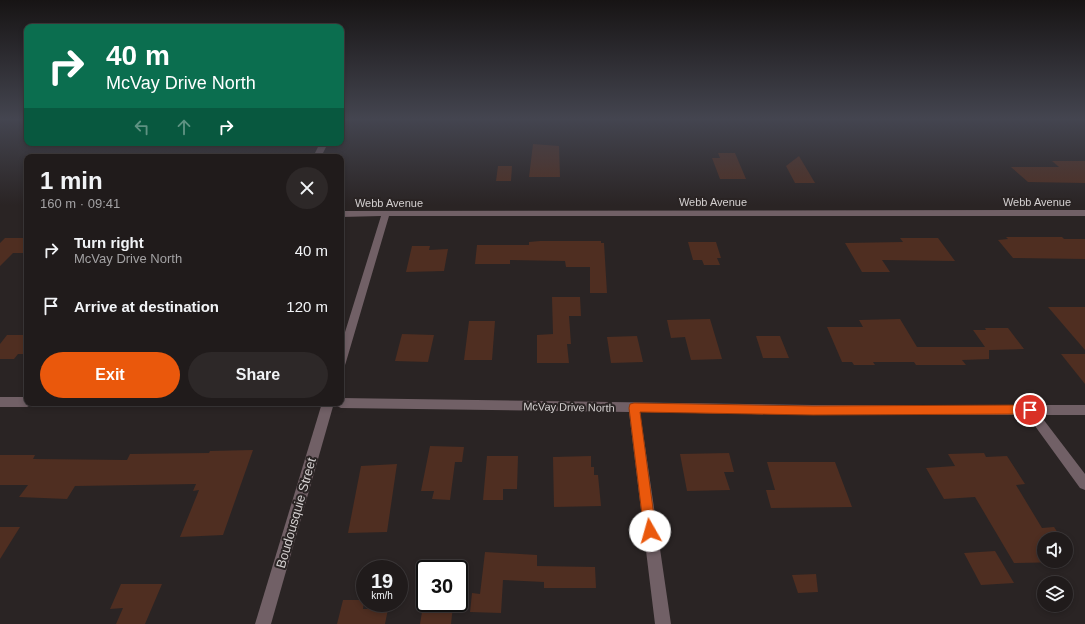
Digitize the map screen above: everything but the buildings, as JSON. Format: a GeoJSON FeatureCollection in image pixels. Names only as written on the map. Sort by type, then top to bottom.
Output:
{"type":"FeatureCollection","features":[{"type":"Feature","properties":{"kind":"street","name":"Webb Avenue"},"geometry":{"type":"LineString","coordinates":[[344,214],[1085,213]]}},
{"type":"Feature","properties":{"kind":"street"},"geometry":{"type":"LineString","coordinates":[[344,352],[386,214]]}},
{"type":"Feature","properties":{"kind":"street"},"geometry":{"type":"LineString","coordinates":[[0,402],[24,402]]}},
{"type":"Feature","properties":{"kind":"street","name":"McVay Drive North"},"geometry":{"type":"LineString","coordinates":[[344,403],[813,410],[1085,410]]}},
{"type":"Feature","properties":{"kind":"street","name":"Boudousquie Street"},"geometry":{"type":"LineString","coordinates":[[263,624],[327,406]]}},
{"type":"Feature","properties":{"kind":"street"},"geometry":{"type":"LineString","coordinates":[[634,408],[663,624]]}},
{"type":"Feature","properties":{"kind":"street"},"geometry":{"type":"LineString","coordinates":[[1030,410],[1085,484]]}},
{"type":"Feature","properties":{"kind":"route"},"geometry":{"type":"LineString","coordinates":[[650,531],[634,408],[1030,410]]}}]}
